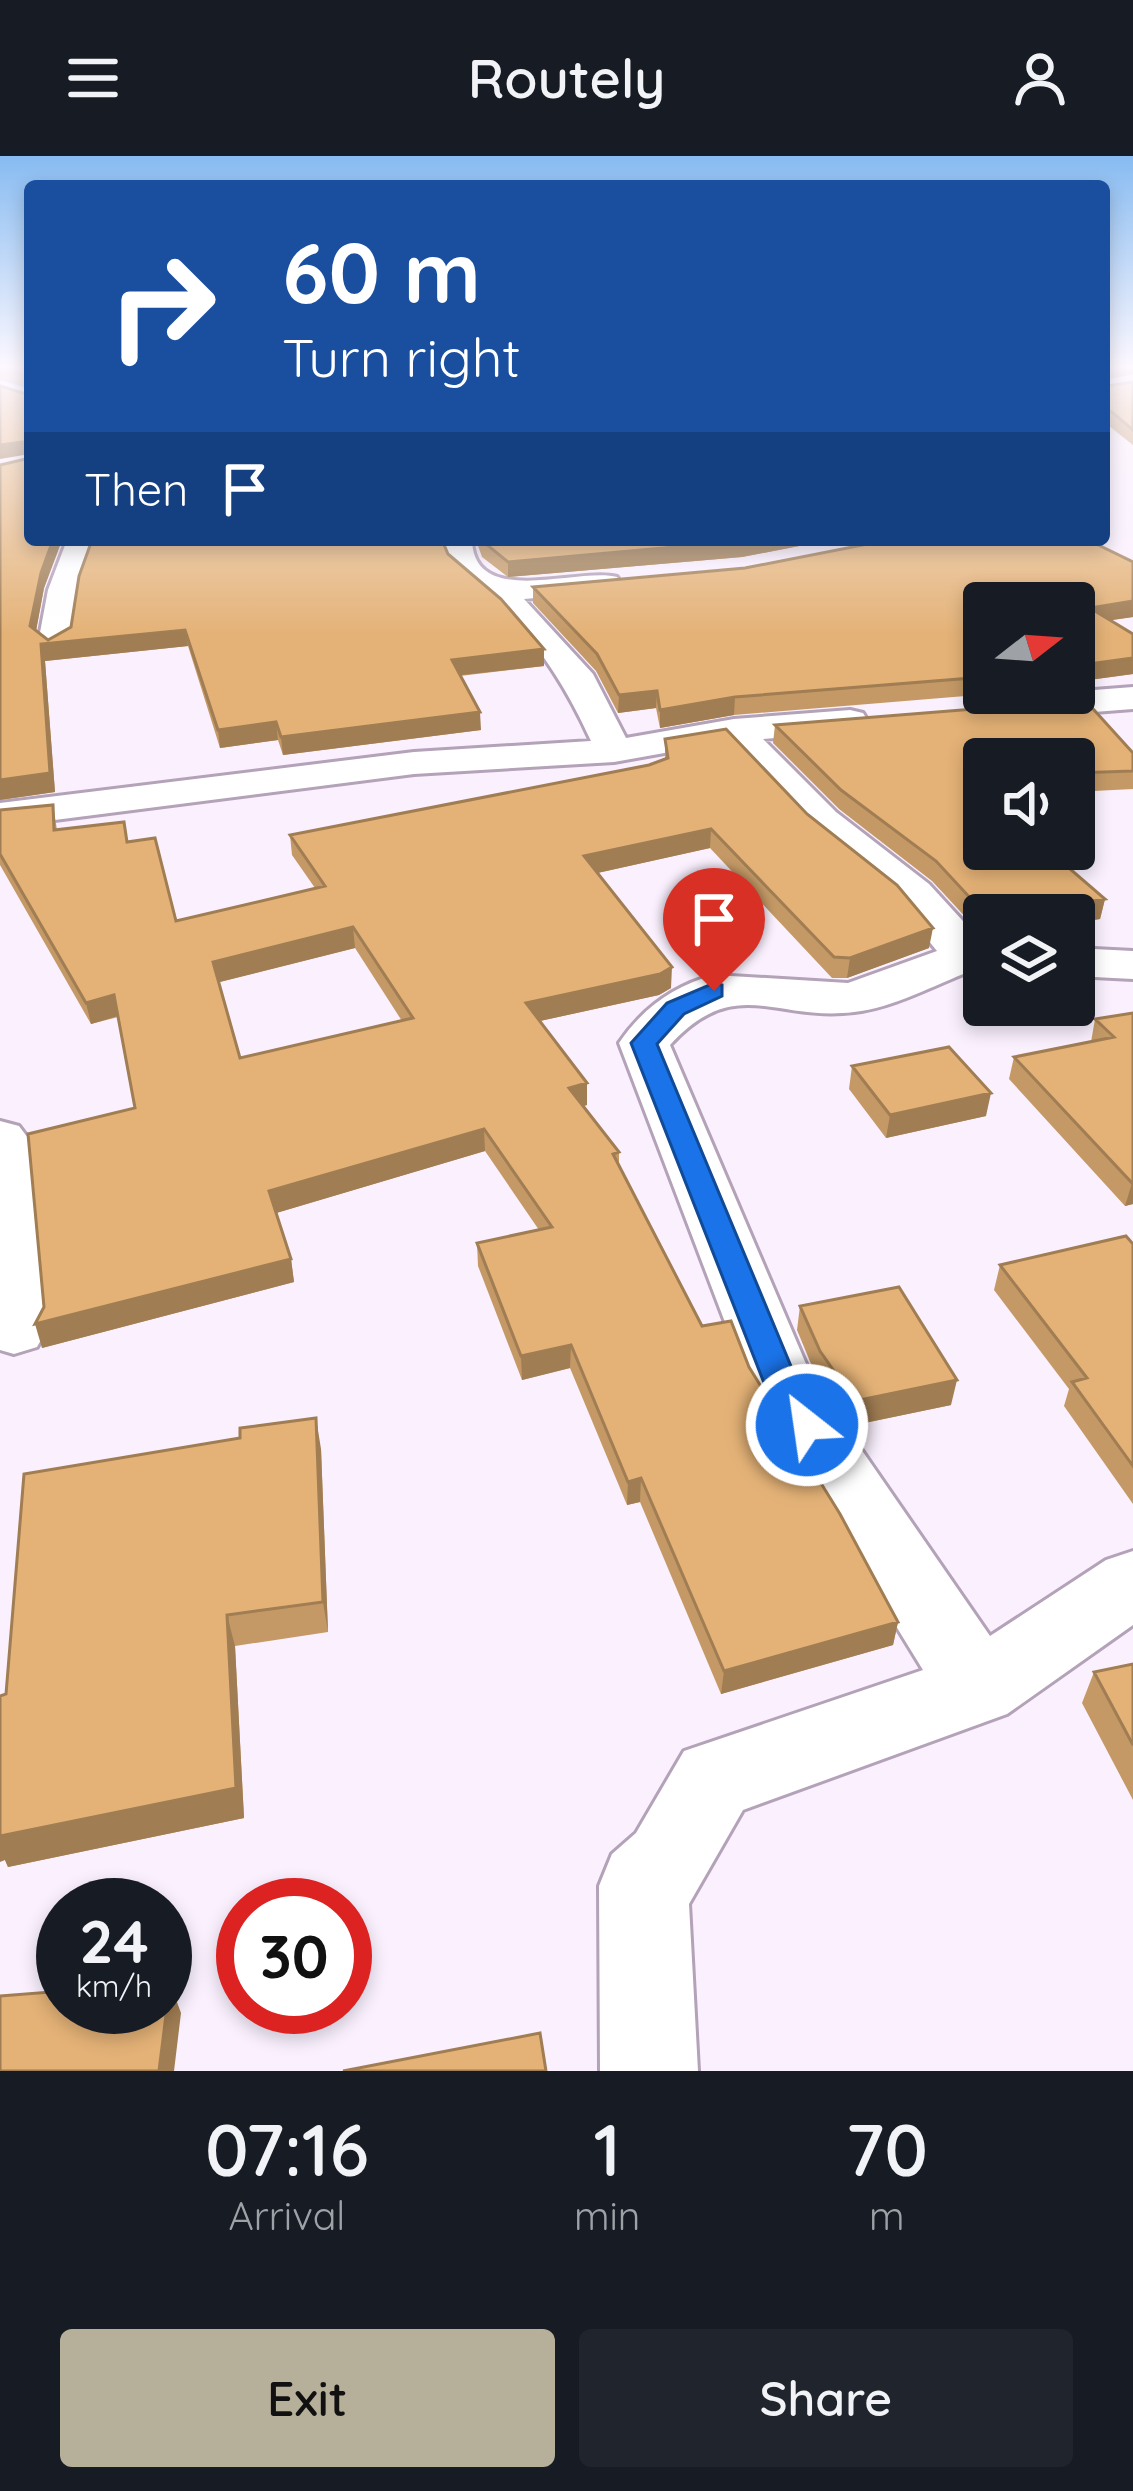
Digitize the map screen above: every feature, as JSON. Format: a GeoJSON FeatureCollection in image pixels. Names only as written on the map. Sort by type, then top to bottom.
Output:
{"type":"FeatureCollection","features":[{"type":"Feature","properties":{"kind":"street"},"geometry":{"type":"LineString","coordinates":[[54,643],[63,590],[79,546]]}},
{"type":"Feature","properties":{"kind":"street"},"geometry":{"type":"LineString","coordinates":[[458,546],[477,576],[501,592],[581,682],[614,751]]}},
{"type":"Feature","properties":{"kind":"street"},"geometry":{"type":"LineString","coordinates":[[501,592],[633,580]]}},
{"type":"Feature","properties":{"kind":"street"},"geometry":{"type":"LineString","coordinates":[[1095,701],[1133,698]]}},
{"type":"Feature","properties":{"kind":"street"},"geometry":{"type":"LineString","coordinates":[[0,815],[414,763],[614,751],[734,730],[898,717]]}},
{"type":"Feature","properties":{"kind":"street"},"geometry":{"type":"LineString","coordinates":[[734,730],[822,821],[913,893],[963,945]]}},
{"type":"Feature","properties":{"kind":"street"},"geometry":{"type":"LineString","coordinates":[[963,962],[853,998],[714,991],[676,1009],[644,1043],[783,1388],[979,1688]]}},
{"type":"Feature","properties":{"kind":"street"},"geometry":{"type":"LineString","coordinates":[[1095,963],[1133,965]]}},
{"type":"Feature","properties":{"kind":"street"},"geometry":{"type":"LineString","coordinates":[[0,1138],[14,1331]]}},
{"type":"Feature","properties":{"kind":"street"},"geometry":{"type":"LineString","coordinates":[[650,2071],[644,1886],[667,1864],[714,1780],[979,1688],[1133,1583]]}},
{"type":"Feature","properties":{"kind":"building"},"geometry":{"type":"Polygon","coordinates":[[[24,459],[24,546],[51,546],[30,626],[48,640],[71,627],[79,576],[90,546],[445,546],[501,599],[544,649],[452,660],[480,712],[281,737],[276,722],[218,730],[185,630],[41,644],[50,773],[0,780],[0,465],[24,459]]]}},
{"type":"Feature","properties":{"kind":"building"},"geometry":{"type":"Polygon","coordinates":[[[488,546],[685,546],[508,562],[488,546]]]}},
{"type":"Feature","properties":{"kind":"building"},"geometry":{"type":"Polygon","coordinates":[[[857,546],[1100,546],[1133,562],[1133,601],[1095,607],[1095,582],[963,582],[963,679],[735,697],[660,710],[657,691],[619,695],[597,654],[533,587],[745,568],[857,546]]]}},
{"type":"Feature","properties":{"kind":"building"},"geometry":{"type":"Polygon","coordinates":[[[1095,611],[1133,634],[1133,658],[1095,663],[1095,611]]]}},
{"type":"Feature","properties":{"kind":"building"},"geometry":{"type":"Polygon","coordinates":[[[963,710],[963,714],[1095,711],[1133,753],[1133,771],[1095,772],[1095,738],[963,738],[963,870],[1071,870],[1105,899],[1095,901],[1095,894],[967,894],[936,861],[841,790],[775,725],[963,710]]]}},
{"type":"Feature","properties":{"kind":"building"},"geometry":{"type":"Polygon","coordinates":[[[726,729],[807,814],[897,885],[933,928],[850,958],[834,957],[711,829],[584,856],[672,967],[660,974],[526,1003],[587,1083],[569,1088],[619,1152],[613,1154],[702,1326],[731,1321],[749,1367],[840,1514],[898,1622],[724,1671],[641,1478],[628,1482],[571,1345],[521,1356],[477,1243],[552,1227],[484,1129],[269,1191],[291,1259],[35,1324],[44,1307],[28,1134],[135,1108],[114,995],[86,1003],[0,854],[0,810],[53,805],[54,830],[124,822],[127,842],[155,838],[176,921],[325,886],[290,835],[649,765],[668,758],[665,739],[726,729]],[[353,927],[213,962],[240,1058],[413,1018],[353,927]]]}},
{"type":"Feature","properties":{"kind":"building"},"geometry":{"type":"Polygon","coordinates":[[[1133,1013],[1132,1183],[1014,1057],[1114,1037],[1095,1019],[1133,1013]]]}},
{"type":"Feature","properties":{"kind":"building"},"geometry":{"type":"Polygon","coordinates":[[[949,1047],[991,1093],[890,1115],[852,1066],[949,1047]]]}},
{"type":"Feature","properties":{"kind":"building"},"geometry":{"type":"Polygon","coordinates":[[[1126,1236],[1133,1244],[1133,1466],[1072,1382],[1087,1378],[1000,1265],[1126,1236]]]}},
{"type":"Feature","properties":{"kind":"building"},"geometry":{"type":"Polygon","coordinates":[[[899,1287],[957,1380],[855,1401],[820,1351],[800,1306],[899,1287]]]}},
{"type":"Feature","properties":{"kind":"building"},"geometry":{"type":"Polygon","coordinates":[[[316,1418],[323,1602],[227,1615],[236,1788],[0,1836],[0,1696],[6,1694],[24,1474],[240,1438],[240,1428],[316,1418]]]}},
{"type":"Feature","properties":{"kind":"building"},"geometry":{"type":"Polygon","coordinates":[[[1133,1664],[1133,1745],[1094,1672],[1133,1664]]]}},
{"type":"Feature","properties":{"kind":"building"},"geometry":{"type":"Polygon","coordinates":[[[36,1993],[36,2034],[164,2034],[159,2071],[0,2071],[0,1996],[36,1993]]]}},
{"type":"Feature","properties":{"kind":"building"},"geometry":{"type":"Polygon","coordinates":[[[540,2033],[546,2071],[343,2071],[540,2033]]]}},
{"type":"Feature","properties":{"kind":"route"},"geometry":{"type":"LineString","coordinates":[[714,991],[676,1009],[644,1043],[783,1388],[807,1425]]}}]}
